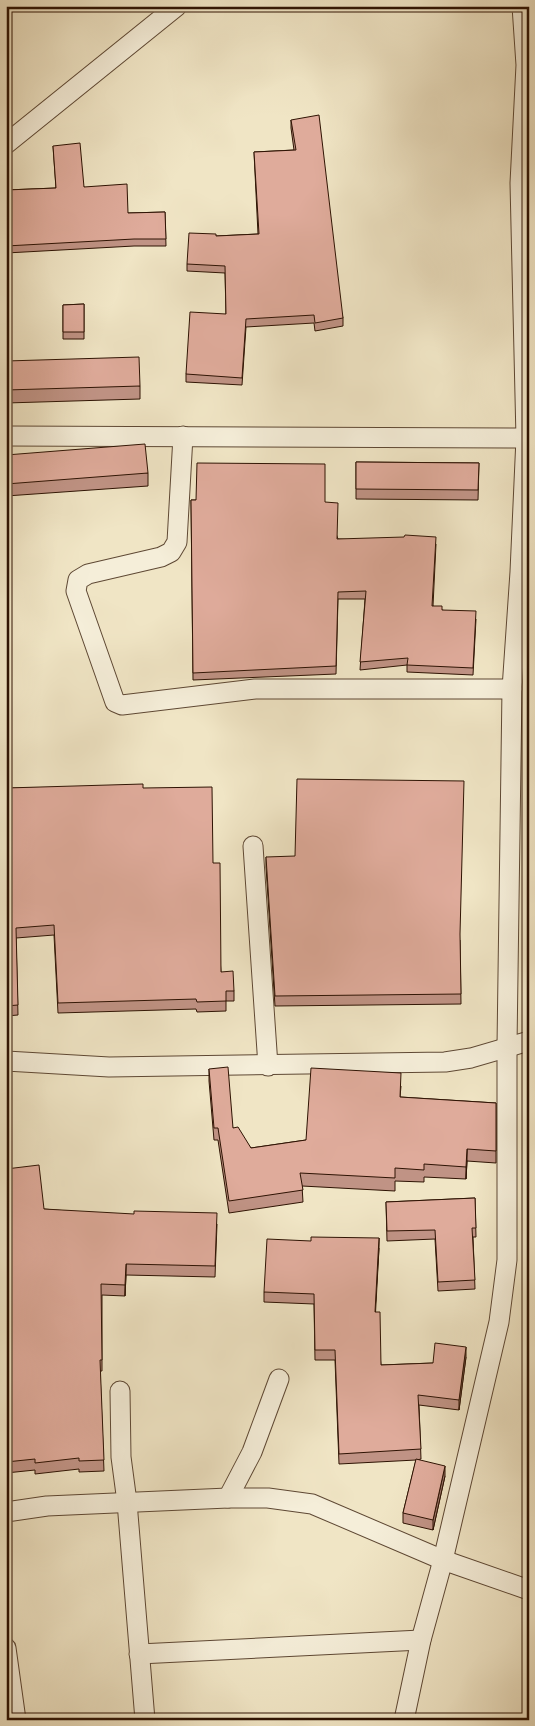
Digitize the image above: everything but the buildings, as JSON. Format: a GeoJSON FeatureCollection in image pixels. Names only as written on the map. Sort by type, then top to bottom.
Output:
{"type":"FeatureCollection","features":[{"type":"Feature","properties":{"kind":"street"},"geometry":{"type":"LineString","coordinates":[[6,144],[177,6]]}},
{"type":"Feature","properties":{"kind":"street"},"geometry":{"type":"LineString","coordinates":[[404,1720],[420,1640],[443,1560],[499,1322],[507,1260],[507,1046],[512,689],[527,438],[520,182],[526,65],[522,6]]}},
{"type":"Feature","properties":{"kind":"street"},"geometry":{"type":"LineString","coordinates":[[6,436],[527,438]]}},
{"type":"Feature","properties":{"kind":"street"},"geometry":{"type":"LineString","coordinates":[[183,436],[177,542],[171,552],[161,557],[88,574],[78,580],[76,591],[115,702],[122,705],[254,689],[512,689]]}},
{"type":"Feature","properties":{"kind":"street"},"geometry":{"type":"LineString","coordinates":[[253,846],[268,1066]]}},
{"type":"Feature","properties":{"kind":"street"},"geometry":{"type":"LineString","coordinates":[[6,1061],[110,1067],[445,1062],[471,1058],[529,1041]]}},
{"type":"Feature","properties":{"kind":"street"},"geometry":{"type":"LineString","coordinates":[[228,1498],[252,1452],[279,1379]]}},
{"type":"Feature","properties":{"kind":"street"},"geometry":{"type":"LineString","coordinates":[[120,1391],[120,1457],[127,1502],[145,1720]]}},
{"type":"Feature","properties":{"kind":"street"},"geometry":{"type":"LineString","coordinates":[[6,1512],[47,1506],[228,1498],[268,1498],[312,1504],[443,1560],[529,1590]]}},
{"type":"Feature","properties":{"kind":"street"},"geometry":{"type":"LineString","coordinates":[[139,1654],[420,1640]]}},
{"type":"Feature","properties":{"kind":"street"},"geometry":{"type":"LineString","coordinates":[[6,1648],[12,1709]]}}]}
